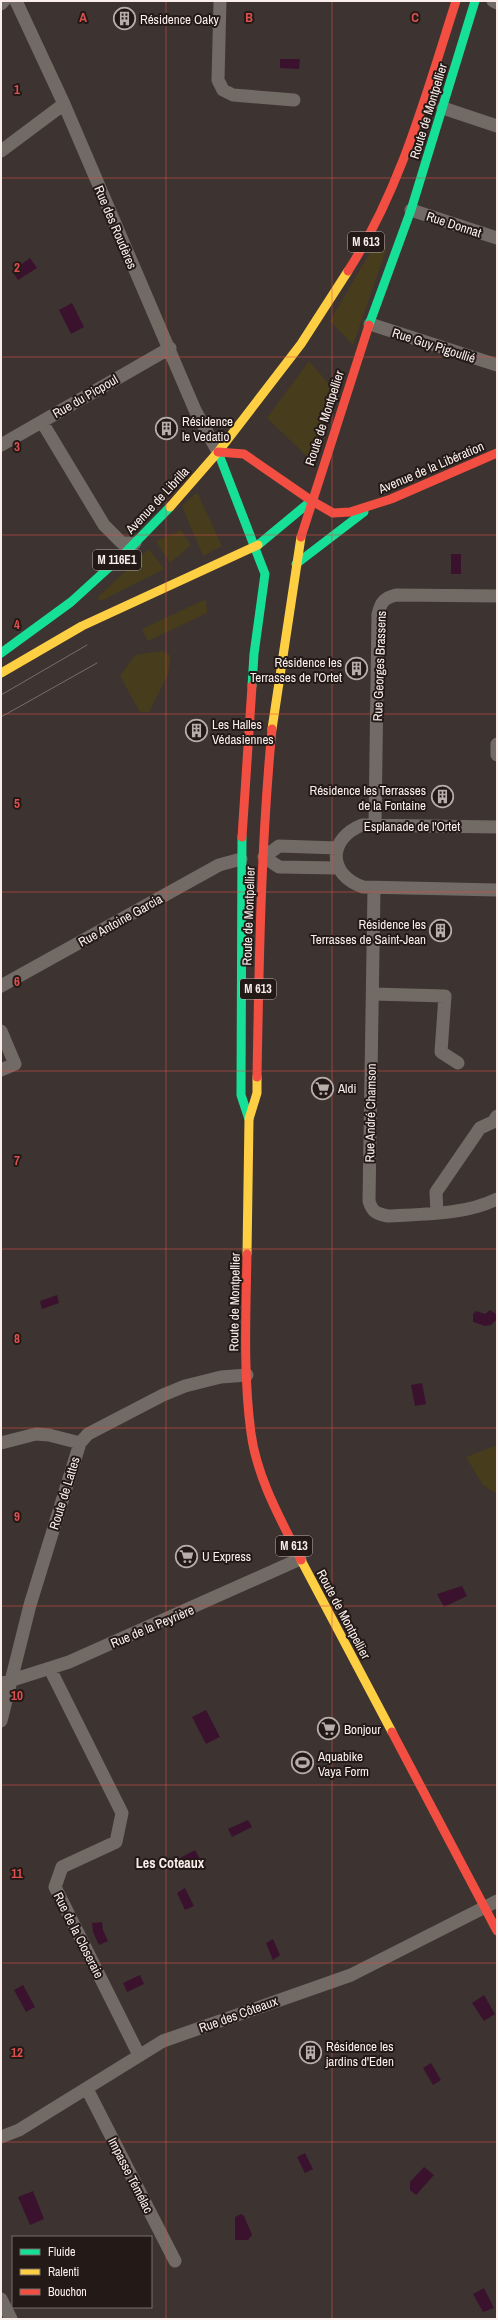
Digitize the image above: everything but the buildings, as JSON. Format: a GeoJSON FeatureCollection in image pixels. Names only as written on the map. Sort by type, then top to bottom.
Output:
{"type":"FeatureCollection","features":[{"type":"Feature","properties":{"kind":"main road","name":"Route de Montpellier"},"geometry":{"type":"LineString","coordinates":[[218,452],[301,344],[371,233],[408,154],[456,1]]}},
{"type":"Feature","properties":{"kind":"main road","name":"Route de Montpellier"},"geometry":{"type":"LineString","coordinates":[[475,1],[412,210],[370,324],[299,544],[273,720],[267,783],[252,858],[259,972],[257,1093],[249,1119],[247,1375],[251,1434],[263,1479],[300,1559],[497,1931]]}},
{"type":"Feature","properties":{"kind":"main road","name":"Avenue de la Libération"},"geometry":{"type":"LineString","coordinates":[[218,452],[244,454],[312,501],[336,514],[375,505]]}},
{"type":"Feature","properties":{"kind":"main road","name":"Avenue de Librilla"},"geometry":{"type":"LineString","coordinates":[[1,653],[71,602],[180,497],[218,452]]}},
{"type":"Feature","properties":{"kind":"main road","name":"M 613"},"geometry":{"type":"LineString","coordinates":[[218,452],[255,547]]}},
{"type":"Feature","properties":{"kind":"main road","name":"Avenue de la Libération"},"geometry":{"type":"LineString","coordinates":[[296,564],[352,520],[375,505],[497,453]]}},
{"type":"Feature","properties":{"kind":"main road"},"geometry":{"type":"LineString","coordinates":[[1,672],[82,626],[255,547],[293,518],[312,501]]}},
{"type":"Feature","properties":{"kind":"main road","name":"Route de Montpellier"},"geometry":{"type":"LineString","coordinates":[[249,1119],[241,1095],[252,858],[254,654],[266,574],[255,547]]}},
{"type":"Feature","properties":{"kind":"street"},"geometry":{"type":"LineString","coordinates":[[1,4],[4,1]]}},
{"type":"Feature","properties":{"kind":"street","name":"Rue des Roudères"},"geometry":{"type":"LineString","coordinates":[[16,1],[64,104],[170,348],[195,410],[218,452]]}},
{"type":"Feature","properties":{"kind":"street"},"geometry":{"type":"LineString","coordinates":[[220,1],[218,80],[223,90],[232,95],[294,100]]}},
{"type":"Feature","properties":{"kind":"street"},"geometry":{"type":"LineString","coordinates":[[493,1],[497,3]]}},
{"type":"Feature","properties":{"kind":"street"},"geometry":{"type":"LineString","coordinates":[[1,151],[64,104]]}},
{"type":"Feature","properties":{"kind":"street"},"geometry":{"type":"LineString","coordinates":[[443,108],[497,126]]}},
{"type":"Feature","properties":{"kind":"street","name":"Rue Donnat"},"geometry":{"type":"LineString","coordinates":[[412,210],[497,238]]}},
{"type":"Feature","properties":{"kind":"street","name":"Rue Guy Pigoullié"},"geometry":{"type":"LineString","coordinates":[[370,324],[497,365]]}},
{"type":"Feature","properties":{"kind":"street","name":"Rue du Picpoul"},"geometry":{"type":"LineString","coordinates":[[1,445],[170,348]]}},
{"type":"Feature","properties":{"kind":"street"},"geometry":{"type":"LineString","coordinates":[[42,422],[104,525],[122,543],[135,542]]}},
{"type":"Feature","properties":{"kind":"street","name":"Rue Georges Brassens"},"geometry":{"type":"LineString","coordinates":[[375,824],[378,614],[381,604],[387,597],[396,595],[497,596]]}},
{"type":"Feature","properties":{"kind":"street"},"geometry":{"type":"LineString","coordinates":[[497,744],[497,755]]}},
{"type":"Feature","properties":{"kind":"street","name":"Esplanade de l'Ortet"},"geometry":{"type":"LineString","coordinates":[[338,848],[344,836],[352,829],[362,825],[497,827]]}},
{"type":"Feature","properties":{"kind":"street"},"geometry":{"type":"LineString","coordinates":[[252,858],[280,846],[338,848],[336,857],[337,868],[342,876],[351,883],[374,888],[497,890]]}},
{"type":"Feature","properties":{"kind":"street"},"geometry":{"type":"LineString","coordinates":[[252,858],[279,867],[337,868]]}},
{"type":"Feature","properties":{"kind":"street","name":"Rue Antoine Garcia"},"geometry":{"type":"LineString","coordinates":[[1,986],[219,865],[252,858]]}},
{"type":"Feature","properties":{"kind":"street","name":"Rue André Chamson"},"geometry":{"type":"LineString","coordinates":[[374,888],[369,1201],[372,1210],[384,1216],[437,1213],[472,1208],[497,1199]]}},
{"type":"Feature","properties":{"kind":"street"},"geometry":{"type":"LineString","coordinates":[[372,994],[445,996],[441,1052],[458,1063]]}},
{"type":"Feature","properties":{"kind":"street"},"geometry":{"type":"LineString","coordinates":[[1,1031],[15,1064],[1,1070]]}},
{"type":"Feature","properties":{"kind":"street"},"geometry":{"type":"LineString","coordinates":[[437,1213],[436,1192],[480,1128],[493,1122],[497,1116]]}},
{"type":"Feature","properties":{"kind":"street","name":"Route de Lattes"},"geometry":{"type":"LineString","coordinates":[[1,1721],[5,1683],[80,1443],[88,1434],[163,1395],[203,1380],[247,1375]]}},
{"type":"Feature","properties":{"kind":"street"},"geometry":{"type":"LineString","coordinates":[[1,1443],[36,1434],[80,1443]]}},
{"type":"Feature","properties":{"kind":"street","name":"Rue de la Peyrière"},"geometry":{"type":"LineString","coordinates":[[5,1683],[50,1669],[234,1591],[300,1559]]}},
{"type":"Feature","properties":{"kind":"street","name":"Rue de la Closeraie"},"geometry":{"type":"LineString","coordinates":[[50,1669],[122,1813],[116,1842],[62,1867],[55,1887],[139,2055]]}},
{"type":"Feature","properties":{"kind":"street","name":"Rue des Côteaux"},"geometry":{"type":"LineString","coordinates":[[1,2137],[19,2130],[163,2041],[351,1975],[497,1901]]}},
{"type":"Feature","properties":{"kind":"street","name":"Impasse Témélac"},"geometry":{"type":"LineString","coordinates":[[87,2089],[175,2262]]}},
{"type":"Feature","properties":{"kind":"street"},"geometry":{"type":"LineString","coordinates":[[1,2299],[12,2319]]}},
{"type":"Feature","properties":{"kind":"shaded area"},"geometry":{"type":"Polygon","coordinates":[[[280,59],[300,59],[299,69],[280,68],[280,59]]]}},
{"type":"Feature","properties":{"kind":"shaded area"},"geometry":{"type":"Polygon","coordinates":[[[380,243],[386,245],[386,250],[353,345],[330,321],[375,244],[380,243]]]}},
{"type":"Feature","properties":{"kind":"shaded area"},"geometry":{"type":"Polygon","coordinates":[[[30,258],[37,268],[18,280],[12,271],[30,258]]]}},
{"type":"Feature","properties":{"kind":"shaded area"},"geometry":{"type":"Polygon","coordinates":[[[72,303],[84,327],[71,334],[59,310],[72,303]]]}},
{"type":"Feature","properties":{"kind":"shaded area"},"geometry":{"type":"Polygon","coordinates":[[[309,361],[336,392],[313,462],[267,418],[309,361]]]}},
{"type":"Feature","properties":{"kind":"shaded area"},"geometry":{"type":"Polygon","coordinates":[[[197,492],[222,546],[203,556],[182,506],[197,492]]]}},
{"type":"Feature","properties":{"kind":"shaded area"},"geometry":{"type":"Polygon","coordinates":[[[181,530],[191,545],[170,563],[156,541],[181,530]]]}},
{"type":"Feature","properties":{"kind":"shaded area"},"geometry":{"type":"Polygon","coordinates":[[[149,549],[164,569],[101,601],[97,598],[149,549]]]}},
{"type":"Feature","properties":{"kind":"shaded area"},"geometry":{"type":"Polygon","coordinates":[[[451,554],[461,554],[461,574],[451,574],[451,554]]]}},
{"type":"Feature","properties":{"kind":"shaded area"},"geometry":{"type":"Polygon","coordinates":[[[206,599],[207,613],[148,641],[142,629],[206,599]]]}},
{"type":"Feature","properties":{"kind":"shaded area"},"geometry":{"type":"Polygon","coordinates":[[[162,651],[171,656],[168,674],[149,712],[140,712],[120,676],[135,655],[162,651]]]}},
{"type":"Feature","properties":{"kind":"shaded area"},"geometry":{"type":"Polygon","coordinates":[[[57,1295],[59,1303],[42,1309],[40,1301],[57,1295]]]}},
{"type":"Feature","properties":{"kind":"shaded area"},"geometry":{"type":"Polygon","coordinates":[[[490,1310],[496,1314],[497,1319],[491,1325],[485,1326],[473,1322],[473,1314],[476,1311],[485,1314],[490,1310]]]}},
{"type":"Feature","properties":{"kind":"shaded area"},"geometry":{"type":"Polygon","coordinates":[[[422,1383],[426,1404],[415,1406],[411,1385],[422,1383]]]}},
{"type":"Feature","properties":{"kind":"shaded area"},"geometry":{"type":"Polygon","coordinates":[[[497,1445],[497,1494],[483,1485],[466,1457],[497,1445]]]}},
{"type":"Feature","properties":{"kind":"shaded area"},"geometry":{"type":"Polygon","coordinates":[[[462,1586],[467,1596],[444,1607],[437,1594],[462,1586]]]}},
{"type":"Feature","properties":{"kind":"shaded area"},"geometry":{"type":"Polygon","coordinates":[[[206,1710],[220,1737],[206,1744],[192,1717],[206,1710]]]}},
{"type":"Feature","properties":{"kind":"shaded area"},"geometry":{"type":"Polygon","coordinates":[[[248,1820],[252,1827],[232,1837],[228,1829],[248,1820]]]}},
{"type":"Feature","properties":{"kind":"shaded area"},"geometry":{"type":"Polygon","coordinates":[[[195,1850],[200,1859],[184,1867],[180,1858],[195,1850]]]}},
{"type":"Feature","properties":{"kind":"shaded area"},"geometry":{"type":"Polygon","coordinates":[[[185,1888],[194,1906],[185,1910],[177,1893],[185,1888]]]}},
{"type":"Feature","properties":{"kind":"shaded area"},"geometry":{"type":"Polygon","coordinates":[[[102,1922],[103,1930],[108,1941],[99,1945],[93,1932],[92,1923],[102,1922]]]}},
{"type":"Feature","properties":{"kind":"shaded area"},"geometry":{"type":"Polygon","coordinates":[[[273,1939],[280,1955],[273,1960],[266,1943],[273,1939]]]}},
{"type":"Feature","properties":{"kind":"shaded area"},"geometry":{"type":"Polygon","coordinates":[[[140,1975],[144,1984],[127,1992],[123,1983],[140,1975]]]}},
{"type":"Feature","properties":{"kind":"shaded area"},"geometry":{"type":"Polygon","coordinates":[[[23,1985],[35,2007],[26,2012],[14,1990],[23,1985]]]}},
{"type":"Feature","properties":{"kind":"shaded area"},"geometry":{"type":"Polygon","coordinates":[[[484,1995],[495,2014],[484,2021],[472,2003],[484,1995]]]}},
{"type":"Feature","properties":{"kind":"shaded area"},"geometry":{"type":"Polygon","coordinates":[[[431,2063],[441,2080],[433,2085],[423,2068],[431,2063]]]}},
{"type":"Feature","properties":{"kind":"shaded area"},"geometry":{"type":"Polygon","coordinates":[[[305,2153],[313,2169],[305,2173],[297,2157],[305,2153]]]}},
{"type":"Feature","properties":{"kind":"shaded area"},"geometry":{"type":"Polygon","coordinates":[[[424,2167],[434,2175],[416,2195],[410,2190],[410,2182],[424,2167]]]}},
{"type":"Feature","properties":{"kind":"shaded area"},"geometry":{"type":"Polygon","coordinates":[[[33,2191],[44,2219],[30,2225],[18,2197],[33,2191]]]}},
{"type":"Feature","properties":{"kind":"shaded area"},"geometry":{"type":"Polygon","coordinates":[[[241,2214],[244,2216],[252,2235],[248,2240],[235,2240],[235,2217],[241,2214]]]}},
{"type":"Feature","properties":{"kind":"shaded area"},"geometry":{"type":"Polygon","coordinates":[[[484,2288],[494,2308],[483,2312],[473,2294],[484,2288]]]}},
{"type":"Feature","properties":{"kind":"tram line"},"geometry":{"type":"LineString","coordinates":[[1,695],[87,645]]}},
{"type":"Feature","properties":{"kind":"tram line"},"geometry":{"type":"LineString","coordinates":[[1,717],[97,663]]}},
{"type":"Feature","properties":{"kind":"traffic: fast"},"geometry":{"type":"LineString","coordinates":[[369,325],[411,210],[475,1]]}},
{"type":"Feature","properties":{"kind":"traffic: fast"},"geometry":{"type":"LineString","coordinates":[[218,452],[265,574],[254,654],[252,686]]}},
{"type":"Feature","properties":{"kind":"traffic: fast"},"geometry":{"type":"LineString","coordinates":[[258,545],[311,501]]}},
{"type":"Feature","properties":{"kind":"traffic: fast"},"geometry":{"type":"LineString","coordinates":[[1,653],[71,602],[126,552],[170,507]]}},
{"type":"Feature","properties":{"kind":"traffic: fast"},"geometry":{"type":"LineString","coordinates":[[296,564],[364,512]]}},
{"type":"Feature","properties":{"kind":"traffic: fast"},"geometry":{"type":"LineString","coordinates":[[242,837],[241,1095],[249,1119]]}},
{"type":"Feature","properties":{"kind":"traffic: slow"},"geometry":{"type":"LineString","coordinates":[[170,507],[218,452],[301,344],[348,271]]}},
{"type":"Feature","properties":{"kind":"traffic: slow"},"geometry":{"type":"LineString","coordinates":[[272,729],[301,537]]}},
{"type":"Feature","properties":{"kind":"traffic: slow"},"geometry":{"type":"LineString","coordinates":[[1,673],[82,626],[258,545]]}},
{"type":"Feature","properties":{"kind":"traffic: slow"},"geometry":{"type":"LineString","coordinates":[[247,1254],[249,1119],[257,1093],[257,1077]]}},
{"type":"Feature","properties":{"kind":"traffic: slow"},"geometry":{"type":"LineString","coordinates":[[301,1560],[392,1732]]}},
{"type":"Feature","properties":{"kind":"traffic: jam"},"geometry":{"type":"LineString","coordinates":[[348,271],[367,240],[398,174],[423,106],[456,1]]}},
{"type":"Feature","properties":{"kind":"traffic: jam"},"geometry":{"type":"LineString","coordinates":[[301,537],[369,325]]}},
{"type":"Feature","properties":{"kind":"traffic: jam"},"geometry":{"type":"LineString","coordinates":[[218,452],[244,454],[312,501]]}},
{"type":"Feature","properties":{"kind":"traffic: jam"},"geometry":{"type":"LineString","coordinates":[[312,501],[333,513],[350,512],[391,499],[497,453]]}},
{"type":"Feature","properties":{"kind":"traffic: jam"},"geometry":{"type":"LineString","coordinates":[[242,837],[252,686]]}},
{"type":"Feature","properties":{"kind":"traffic: jam"},"geometry":{"type":"LineString","coordinates":[[257,1077],[263,859],[272,729]]}},
{"type":"Feature","properties":{"kind":"traffic: jam"},"geometry":{"type":"LineString","coordinates":[[247,1254],[246,1366],[248,1411],[251,1433],[254,1450],[264,1482],[301,1560]]}},
{"type":"Feature","properties":{"kind":"traffic: jam"},"geometry":{"type":"LineString","coordinates":[[392,1732],[497,1931]]}},
{"type":"Feature","properties":{"kind":"place","name":"Résidence Oaky"},"geometry":{"type":"Point","coordinates":[125,19]}},
{"type":"Feature","properties":{"kind":"place","name":"Résidence le Vedatio"},"geometry":{"type":"Point","coordinates":[167,428]}},
{"type":"Feature","properties":{"kind":"place","name":"Résidence les Terrasses de l'Ortet"},"geometry":{"type":"Point","coordinates":[357,669]}},
{"type":"Feature","properties":{"kind":"place","name":"Les Halles Védasiennes"},"geometry":{"type":"Point","coordinates":[196,731]}},
{"type":"Feature","properties":{"kind":"place","name":"Résidence les Terrasses de la Fontaine"},"geometry":{"type":"Point","coordinates":[442,797]}},
{"type":"Feature","properties":{"kind":"place","name":"Résidence les Terrasses de Saint-Jean"},"geometry":{"type":"Point","coordinates":[441,931]}},
{"type":"Feature","properties":{"kind":"place","name":"Aldi"},"geometry":{"type":"Point","coordinates":[323,1088]}},
{"type":"Feature","properties":{"kind":"place","name":"U Express"},"geometry":{"type":"Point","coordinates":[187,1556]}},
{"type":"Feature","properties":{"kind":"place","name":"Bonjour"},"geometry":{"type":"Point","coordinates":[328,1729]}},
{"type":"Feature","properties":{"kind":"place","name":"Aquabike Vaya Form"},"geometry":{"type":"Point","coordinates":[302,1763]}},
{"type":"Feature","properties":{"kind":"place","name":"Résidence les jardins d'Eden"},"geometry":{"type":"Point","coordinates":[310,2053]}},
{"type":"Feature","properties":{"kind":"district","name":"Les Coteaux"},"geometry":{"type":"Point","coordinates":[170,1863]}}]}
